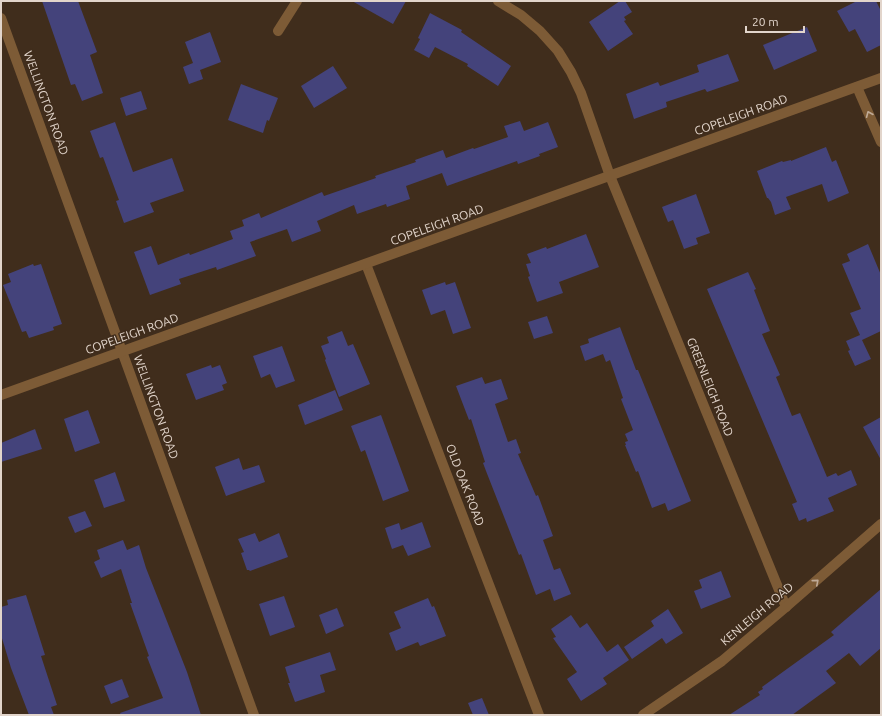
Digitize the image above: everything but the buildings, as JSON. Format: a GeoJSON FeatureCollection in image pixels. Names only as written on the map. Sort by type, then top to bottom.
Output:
{"type":"FeatureCollection","features":[{"type":"Feature","properties":{"kind":"street"},"geometry":{"type":"LineString","coordinates":[[278,31],[297,1]]}},
{"type":"Feature","properties":{"kind":"street","name":"GREENLEIGH ROAD"},"geometry":{"type":"LineString","coordinates":[[498,1],[521,15],[540,31],[558,52],[568,67],[581,93],[610,176],[786,607]]}},
{"type":"Feature","properties":{"kind":"street","name":"WELLINGTON ROAD"},"geometry":{"type":"LineString","coordinates":[[1,18],[254,715]]}},
{"type":"Feature","properties":{"kind":"street","name":"COPELEIGH ROAD"},"geometry":{"type":"LineString","coordinates":[[1,395],[881,78]]}},
{"type":"Feature","properties":{"kind":"street"},"geometry":{"type":"LineString","coordinates":[[857,87],[881,142]]}},
{"type":"Feature","properties":{"kind":"street","name":"OLD OAK ROAD"},"geometry":{"type":"LineString","coordinates":[[366,264],[539,715]]}},
{"type":"Feature","properties":{"kind":"street","name":"KENLEIGH ROAD"},"geometry":{"type":"LineString","coordinates":[[643,715],[722,660],[786,607],[881,524]]}}]}
